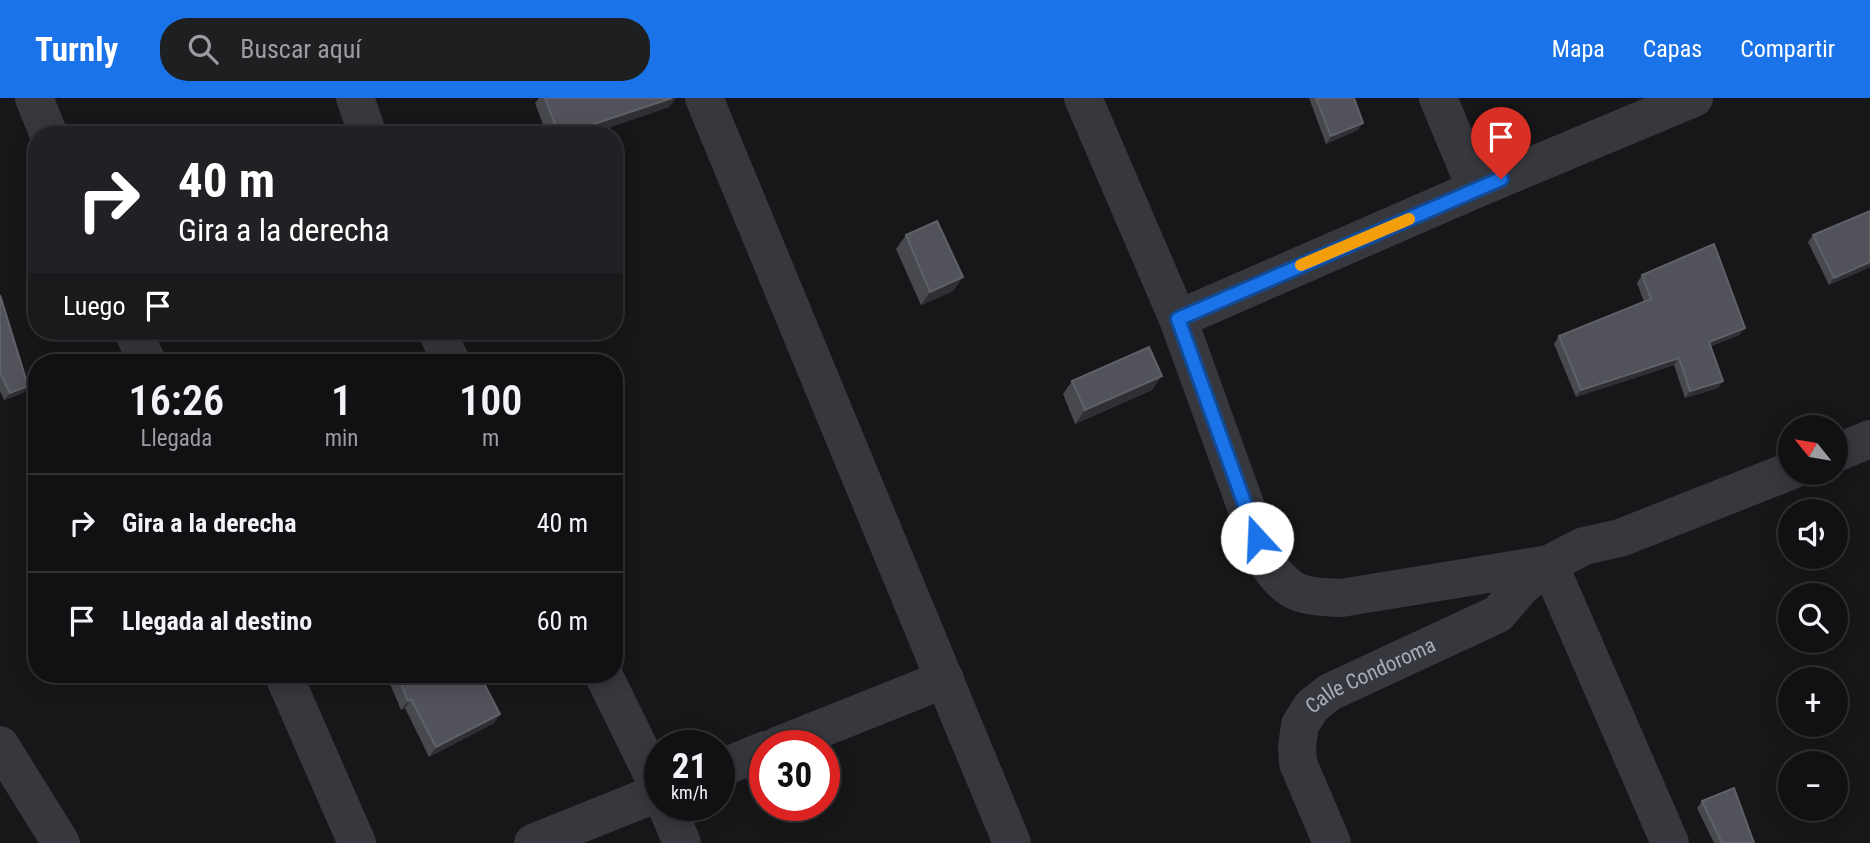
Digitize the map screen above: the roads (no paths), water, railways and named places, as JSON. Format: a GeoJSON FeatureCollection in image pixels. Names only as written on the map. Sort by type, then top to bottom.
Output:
{"type":"FeatureCollection","features":[{"type":"Feature","properties":{"kind":"street"},"geometry":{"type":"LineString","coordinates":[[34,98],[45,126]]}},
{"type":"Feature","properties":{"kind":"street"},"geometry":{"type":"LineString","coordinates":[[355,98],[365,126]]}},
{"type":"Feature","properties":{"kind":"street"},"geometry":{"type":"LineString","coordinates":[[704,98],[1012,843]]}},
{"type":"Feature","properties":{"kind":"street"},"geometry":{"type":"LineString","coordinates":[[1083,98],[1178,319],[1266,562],[1278,578],[1293,590],[1307,596],[1341,598],[1549,564],[1584,547],[1620,538],[1778,476]]}},
{"type":"Feature","properties":{"kind":"street"},"geometry":{"type":"LineString","coordinates":[[1438,98],[1476,190]]}},
{"type":"Feature","properties":{"kind":"street"},"geometry":{"type":"LineString","coordinates":[[1178,319],[1694,98]]}},
{"type":"Feature","properties":{"kind":"street"},"geometry":{"type":"LineString","coordinates":[[1848,448],[1870,439]]}},
{"type":"Feature","properties":{"kind":"street"},"geometry":{"type":"LineString","coordinates":[[1549,564],[1670,843]]}},
{"type":"Feature","properties":{"kind":"street","name":"Calle Condoroma"},"geometry":{"type":"LineString","coordinates":[[1332,843],[1298,763],[1300,725],[1312,706],[1330,692],[1498,614],[1521,587],[1549,564]]}},
{"type":"Feature","properties":{"kind":"street"},"geometry":{"type":"LineString","coordinates":[[817,730],[945,678]]}},
{"type":"Feature","properties":{"kind":"street"},"geometry":{"type":"LineString","coordinates":[[287,683],[357,843]]}},
{"type":"Feature","properties":{"kind":"street"},"geometry":{"type":"LineString","coordinates":[[607,683],[644,758]]}},
{"type":"Feature","properties":{"kind":"street"},"geometry":{"type":"LineString","coordinates":[[0,745],[61,843]]}},
{"type":"Feature","properties":{"kind":"street"},"geometry":{"type":"LineString","coordinates":[[533,843],[644,798]]}},
{"type":"Feature","properties":{"kind":"street"},"geometry":{"type":"LineString","coordinates":[[673,821],[682,843]]}}]}
